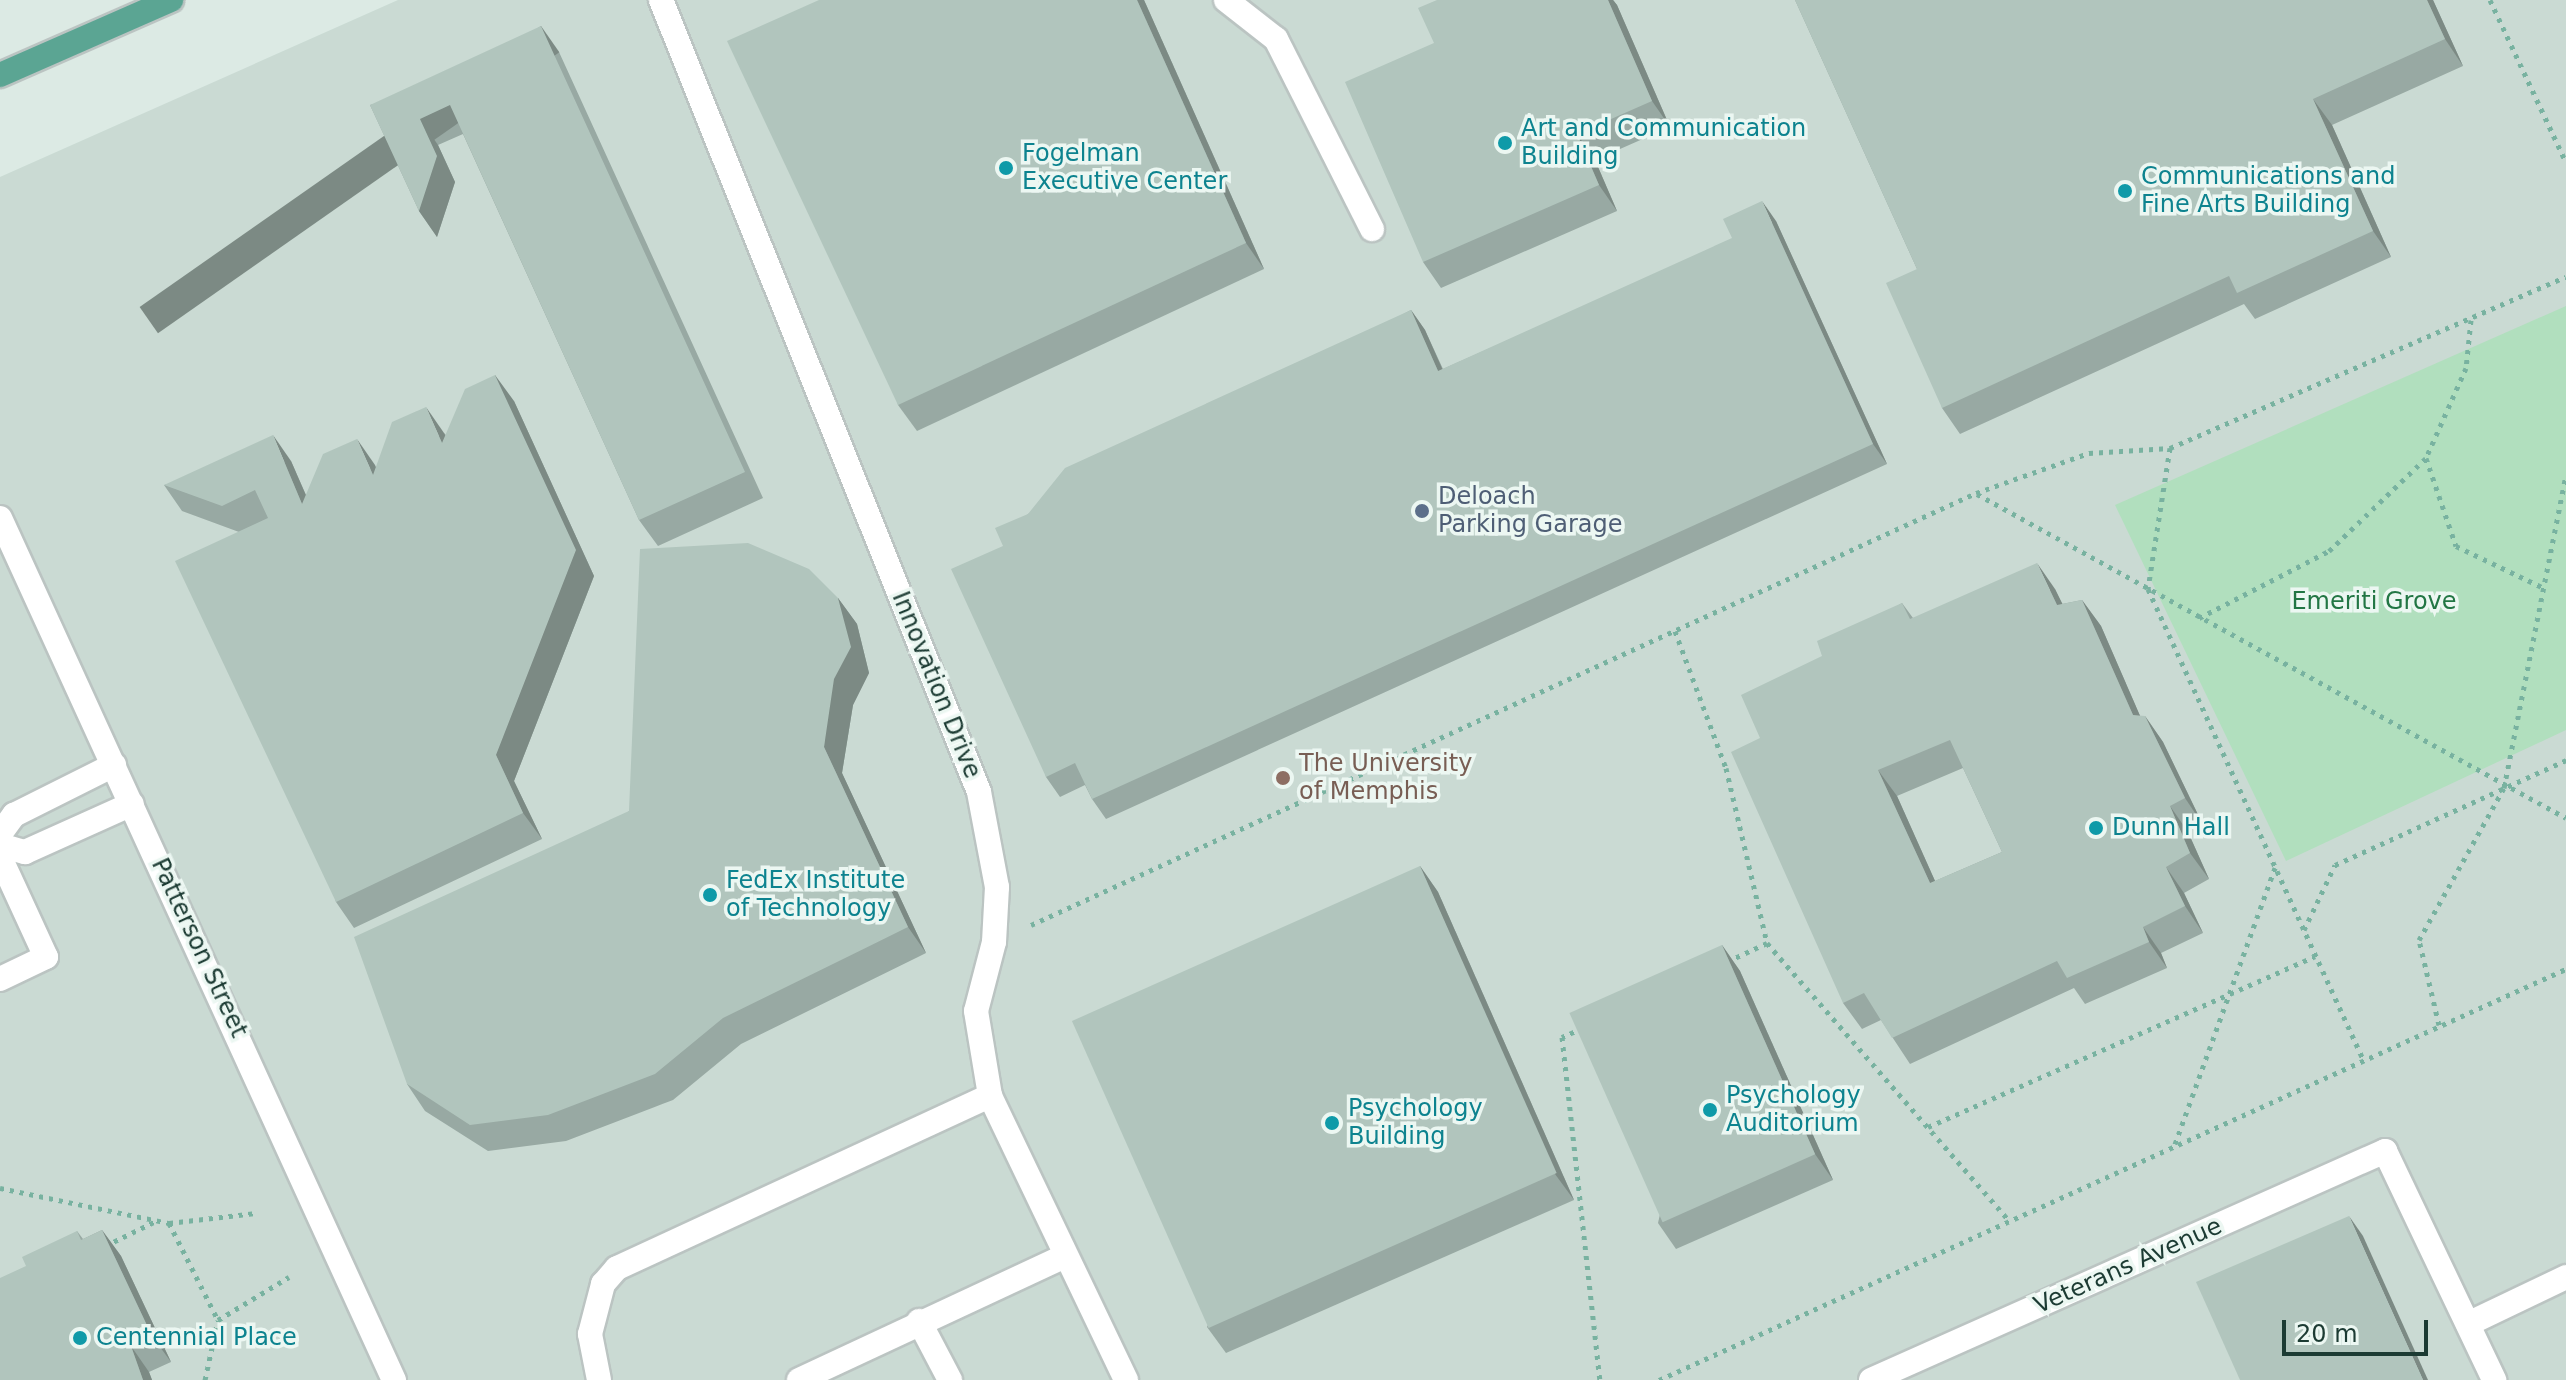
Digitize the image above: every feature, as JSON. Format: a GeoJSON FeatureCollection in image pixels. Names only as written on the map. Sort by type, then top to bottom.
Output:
{"type":"FeatureCollection","features":[{"type":"Feature","properties":{"kind":"main road"},"geometry":{"type":"LineString","coordinates":[[0,75],[171,0]]}},
{"type":"Feature","properties":{"kind":"street","name":"Innovation Drive"},"geometry":{"type":"LineString","coordinates":[[661,0],[979,792],[997,887],[994,942],[976,1011],[990,1096],[1126,1380]]}},
{"type":"Feature","properties":{"kind":"street"},"geometry":{"type":"LineString","coordinates":[[1226,0],[1276,39],[1372,229]]}},
{"type":"Feature","properties":{"kind":"street","name":"Patterson Street"},"geometry":{"type":"LineString","coordinates":[[0,518],[394,1380]]}},
{"type":"Feature","properties":{"kind":"street"},"geometry":{"type":"LineString","coordinates":[[0,834],[14,815],[114,765]]}},
{"type":"Feature","properties":{"kind":"street"},"geometry":{"type":"LineString","coordinates":[[0,845],[25,852],[132,804]]}},
{"type":"Feature","properties":{"kind":"street"},"geometry":{"type":"LineString","coordinates":[[0,857],[46,957],[0,979]]}},
{"type":"Feature","properties":{"kind":"street"},"geometry":{"type":"LineString","coordinates":[[599,1380],[590,1334],[603,1284],[617,1268],[990,1096]]}},
{"type":"Feature","properties":{"kind":"street","name":"Veterans Avenue"},"geometry":{"type":"LineString","coordinates":[[1871,1380],[2385,1151],[2468,1324]]}},
{"type":"Feature","properties":{"kind":"street"},"geometry":{"type":"LineString","coordinates":[[799,1380],[919,1321],[1065,1256]]}},
{"type":"Feature","properties":{"kind":"street"},"geometry":{"type":"LineString","coordinates":[[2494,1380],[2468,1324],[2566,1277]]}},
{"type":"Feature","properties":{"kind":"street"},"geometry":{"type":"LineString","coordinates":[[919,1321],[950,1380]]}},
{"type":"Feature","properties":{"kind":"path"},"geometry":{"type":"LineString","coordinates":[[2490,0],[2566,162]]}},
{"type":"Feature","properties":{"kind":"path"},"geometry":{"type":"LineString","coordinates":[[994,942],[1976,493],[2089,453],[2170,448],[2566,277]]}},
{"type":"Feature","properties":{"kind":"path"},"geometry":{"type":"LineString","coordinates":[[2199,618],[2329,551],[2426,458],[2466,368],[2471,319]]}},
{"type":"Feature","properties":{"kind":"path"},"geometry":{"type":"LineString","coordinates":[[2170,448],[2148,589],[2363,1059]]}},
{"type":"Feature","properties":{"kind":"path"},"geometry":{"type":"LineString","coordinates":[[2426,458],[2456,546],[2542,587]]}},
{"type":"Feature","properties":{"kind":"path"},"geometry":{"type":"LineString","coordinates":[[2439,1025],[2419,940],[2504,788],[2566,474]]}},
{"type":"Feature","properties":{"kind":"path"},"geometry":{"type":"LineString","coordinates":[[1976,493],[2504,788],[2566,818]]}},
{"type":"Feature","properties":{"kind":"path"},"geometry":{"type":"LineString","coordinates":[[1675,631],[1726,768],[1767,943],[2009,1220]]}},
{"type":"Feature","properties":{"kind":"path"},"geometry":{"type":"LineString","coordinates":[[2304,931],[2335,865],[2566,760]]}},
{"type":"Feature","properties":{"kind":"path"},"geometry":{"type":"LineString","coordinates":[[2175,1145],[2275,867]]}},
{"type":"Feature","properties":{"kind":"path"},"geometry":{"type":"LineString","coordinates":[[1713,968],[1767,943]]}},
{"type":"Feature","properties":{"kind":"path"},"geometry":{"type":"LineString","coordinates":[[1928,1127],[2315,956]]}},
{"type":"Feature","properties":{"kind":"path"},"geometry":{"type":"LineString","coordinates":[[1659,1380],[2566,969]]}},
{"type":"Feature","properties":{"kind":"path"},"geometry":{"type":"LineString","coordinates":[[1590,1025],[1562,1037],[1600,1380]]}},
{"type":"Feature","properties":{"kind":"path"},"geometry":{"type":"LineString","coordinates":[[0,1188],[169,1223],[224,1222],[257,1213]]}},
{"type":"Feature","properties":{"kind":"path"},"geometry":{"type":"LineString","coordinates":[[89,1254],[158,1220]]}},
{"type":"Feature","properties":{"kind":"path"},"geometry":{"type":"LineString","coordinates":[[169,1223],[218,1320],[205,1380]]}},
{"type":"Feature","properties":{"kind":"path"},"geometry":{"type":"LineString","coordinates":[[218,1320],[289,1277]]}},
{"type":"Feature","properties":{"kind":"shaded area","name":"The University of Memphis"},"geometry":{"type":"Polygon","coordinates":[[[398,0],[2566,0],[2566,1380],[0,1380],[0,177],[398,0]]]}},
{"type":"Feature","properties":{"kind":"green space","name":"Emeriti Grove"},"geometry":{"type":"Polygon","coordinates":[[[2566,306],[2566,730],[2286,861],[2115,505],[2566,306]]]}},
{"type":"Feature","properties":{"kind":"building","name":"Fogelman Executive Center"},"geometry":{"type":"Polygon","coordinates":[[[819,0],[1137,0],[1246,243],[898,405],[727,41],[819,0]]]}},
{"type":"Feature","properties":{"kind":"building","name":"Art and Communication Building"},"geometry":{"type":"Polygon","coordinates":[[[1437,0],[1608,0],[1652,101],[1577,134],[1599,185],[1423,262],[1345,82],[1434,43],[1418,8],[1437,0]]]}},
{"type":"Feature","properties":{"kind":"building","name":"Communications and Fine Arts Building"},"geometry":{"type":"Polygon","coordinates":[[[1795,0],[2427,0],[2445,39],[2313,99],[2373,231],[2237,293],[2229,276],[1942,408],[1886,283],[1917,269],[1795,0]]]}},
{"type":"Feature","properties":{"kind":"building"},"geometry":{"type":"Polygon","coordinates":[[[541,26],[745,472],[639,520],[450,105],[420,119],[437,156],[419,211],[370,105],[541,26]]]}},
{"type":"Feature","properties":{"kind":"building","name":"Deloach Parking Garage"},"geometry":{"type":"Polygon","coordinates":[[[1762,201],[1873,444],[1092,799],[1075,763],[1046,777],[951,569],[1003,546],[995,528],[1028,514],[1065,468],[1411,310],[1438,371],[1732,238],[1723,219],[1762,201]]]}},
{"type":"Feature","properties":{"kind":"building"},"geometry":{"type":"Polygon","coordinates":[[[495,375],[576,550],[496,755],[523,813],[336,902],[175,561],[268,518],[255,490],[222,506],[164,485],[273,435],[302,504],[323,454],[357,439],[373,475],[392,422],[426,407],[442,443],[465,389],[495,375]]]}},
{"type":"Feature","properties":{"kind":"building","name":"FedEx Institute of Technology"},"geometry":{"type":"Polygon","coordinates":[[[748,543],[809,569],[838,598],[851,647],[834,679],[824,747],[908,927],[723,1018],[655,1074],[548,1115],[470,1125],[407,1084],[354,937],[629,811],[640,549],[748,543]]]}},
{"type":"Feature","properties":{"kind":"building","name":"Dunn Hall"},"geometry":{"type":"Polygon","coordinates":[[[2037,563],[2057,605],[2082,600],[2133,715],[2145,716],[2185,798],[2170,806],[2190,853],[2166,867],[2185,906],[2143,927],[2149,942],[2067,978],[2057,961],[1892,1038],[1864,993],[1843,1003],[1731,752],[1760,738],[1741,695],[1822,656],[1817,641],[1902,603],[1910,619],[2037,563]],[[1950,740],[1878,770],[1930,883],[2002,852],[1950,740]]]}},
{"type":"Feature","properties":{"kind":"building","name":"Psychology Building"},"geometry":{"type":"Polygon","coordinates":[[[1420,866],[1557,1173],[1209,1328],[1072,1021],[1420,866]]]}},
{"type":"Feature","properties":{"kind":"building","name":"Psychology Auditorium"},"geometry":{"type":"Polygon","coordinates":[[[1722,945],[1815,1154],[1663,1222],[1569,1013],[1722,945]]]}},
{"type":"Feature","properties":{"kind":"building"},"geometry":{"type":"Polygon","coordinates":[[[2349,1216],[2423,1380],[2240,1380],[2196,1282],[2349,1216]]]}},
{"type":"Feature","properties":{"kind":"building","name":"Centennial Place"},"geometry":{"type":"Polygon","coordinates":[[[102,1230],[152,1336],[131,1346],[143,1380],[0,1380],[0,1278],[26,1266],[22,1257],[77,1231],[81,1240],[102,1230]]]}},
{"type":"Feature","properties":{"kind":"place","name":"Art and Communication Building"},"geometry":{"type":"Point","coordinates":[1505,143]}},
{"type":"Feature","properties":{"kind":"place","name":"Fogelman Executive Center"},"geometry":{"type":"Point","coordinates":[1006,168]}},
{"type":"Feature","properties":{"kind":"place","name":"Communications and Fine Arts Building"},"geometry":{"type":"Point","coordinates":[2125,191]}},
{"type":"Feature","properties":{"kind":"place","name":"Deloach Parking Garage"},"geometry":{"type":"Point","coordinates":[1422,511]}},
{"type":"Feature","properties":{"kind":"place","name":"The University of Memphis"},"geometry":{"type":"Point","coordinates":[1283,778]}},
{"type":"Feature","properties":{"kind":"place","name":"Dunn Hall"},"geometry":{"type":"Point","coordinates":[2096,828]}},
{"type":"Feature","properties":{"kind":"place","name":"FedEx Institute of Technology"},"geometry":{"type":"Point","coordinates":[710,895]}},
{"type":"Feature","properties":{"kind":"place","name":"Psychology Auditorium"},"geometry":{"type":"Point","coordinates":[1710,1110]}},
{"type":"Feature","properties":{"kind":"place","name":"Psychology Building"},"geometry":{"type":"Point","coordinates":[1332,1123]}},
{"type":"Feature","properties":{"kind":"place","name":"Centennial Place"},"geometry":{"type":"Point","coordinates":[80,1338]}}]}
